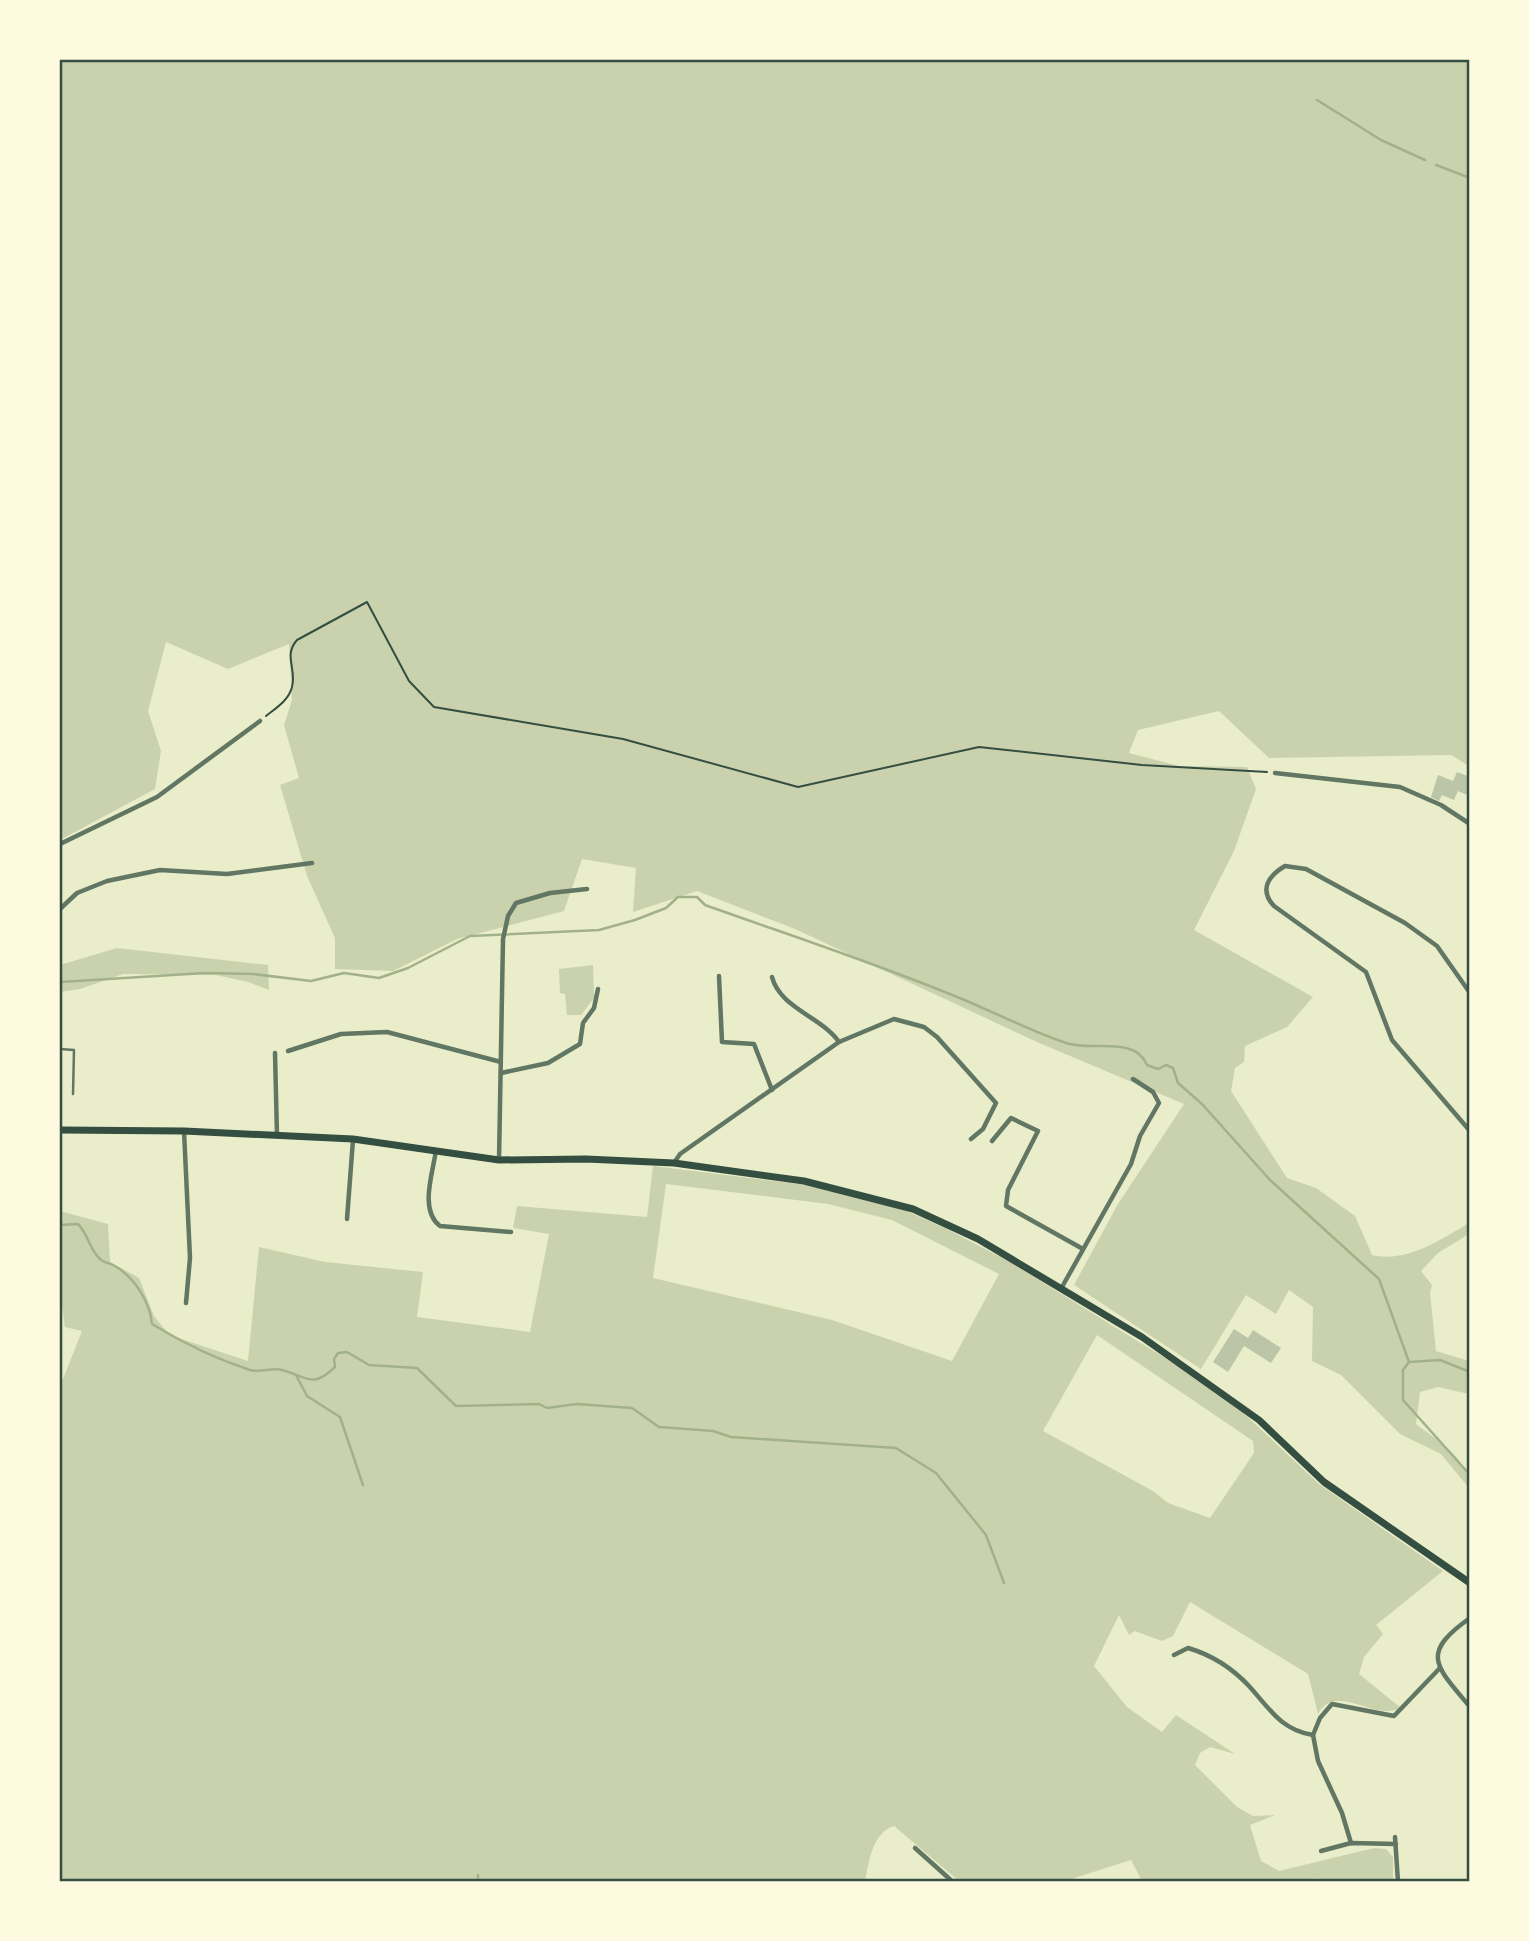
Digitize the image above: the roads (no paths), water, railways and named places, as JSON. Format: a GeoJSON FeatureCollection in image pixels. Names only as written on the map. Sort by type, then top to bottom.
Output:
{"type":"FeatureCollection","features":[{"type":"Feature","properties":{"kind":"main road"},"geometry":{"type":"LineString","coordinates":[[60,1130],[184,1131],[353,1139],[499,1160],[674,1163],[804,1181],[913,1209],[978,1239],[1142,1337],[1259,1420],[1324,1482],[1469,1583]]}},
{"type":"Feature","properties":{"kind":"street"},"geometry":{"type":"LineString","coordinates":[[60,844],[157,797],[260,721]]}},
{"type":"Feature","properties":{"kind":"street"},"geometry":{"type":"LineString","coordinates":[[1275,773],[1400,787],[1441,805],[1469,824]]}},
{"type":"Feature","properties":{"kind":"street"},"geometry":{"type":"LineString","coordinates":[[60,909],[77,893],[107,881],[160,870],[228,874],[312,863]]}},
{"type":"Feature","properties":{"kind":"street"},"geometry":{"type":"LineString","coordinates":[[1469,993],[1437,946],[1405,923],[1306,869],[1285,866],[1274,872],[1265,888],[1266,897],[1273,906],[1366,972],[1392,1040],[1469,1131]]}},
{"type":"Feature","properties":{"kind":"street"},"geometry":{"type":"LineString","coordinates":[[499,1160],[503,939],[508,916],[516,902],[550,893],[587,889]]}},
{"type":"Feature","properties":{"kind":"street"},"geometry":{"type":"LineString","coordinates":[[719,976],[722,1042],[754,1044],[772,1090]]}},
{"type":"Feature","properties":{"kind":"street"},"geometry":{"type":"LineString","coordinates":[[772,977],[781,996],[831,1030],[839,1042]]}},
{"type":"Feature","properties":{"kind":"street"},"geometry":{"type":"LineString","coordinates":[[501,1073],[548,1063],[580,1044],[583,1023],[594,1009],[598,989]]}},
{"type":"Feature","properties":{"kind":"street"},"geometry":{"type":"LineString","coordinates":[[674,1163],[680,1154],[839,1042],[894,1019],[924,1027],[956,1056],[996,1103],[983,1129],[971,1139]]}},
{"type":"Feature","properties":{"kind":"street"},"geometry":{"type":"LineString","coordinates":[[288,1051],[341,1034],[387,1032],[501,1062]]}},
{"type":"Feature","properties":{"kind":"street"},"geometry":{"type":"LineString","coordinates":[[275,1053],[276,1137]]}},
{"type":"Feature","properties":{"kind":"street"},"geometry":{"type":"LineString","coordinates":[[1062,1287],[1131,1164],[1140,1136],[1159,1103],[1153,1092],[1133,1079]]}},
{"type":"Feature","properties":{"kind":"street"},"geometry":{"type":"LineString","coordinates":[[992,1141],[1011,1118],[1038,1131],[1008,1190],[1006,1206],[1083,1249]]}},
{"type":"Feature","properties":{"kind":"street"},"geometry":{"type":"LineString","coordinates":[[184,1131],[190,1258],[186,1303]]}},
{"type":"Feature","properties":{"kind":"street"},"geometry":{"type":"LineString","coordinates":[[347,1219],[353,1139]]}},
{"type":"Feature","properties":{"kind":"street"},"geometry":{"type":"LineString","coordinates":[[436,1149],[429,1199],[434,1221],[440,1226],[511,1233]]}},
{"type":"Feature","properties":{"kind":"street"},"geometry":{"type":"LineString","coordinates":[[1469,1618],[1440,1643],[1437,1655],[1439,1669],[1469,1707]]}},
{"type":"Feature","properties":{"kind":"street"},"geometry":{"type":"LineString","coordinates":[[1174,1656],[1188,1648],[1210,1655],[1239,1677],[1285,1726],[1313,1735]]}},
{"type":"Feature","properties":{"kind":"street"},"geometry":{"type":"LineString","coordinates":[[1351,1843],[1342,1813],[1318,1761],[1313,1735],[1320,1718],[1332,1704],[1394,1716],[1439,1669]]}},
{"type":"Feature","properties":{"kind":"street"},"geometry":{"type":"LineString","coordinates":[[1321,1851],[1351,1843],[1396,1841],[1398,1881]]}},
{"type":"Feature","properties":{"kind":"street"},"geometry":{"type":"LineString","coordinates":[[915,1848],[953,1881]]}},
{"type":"Feature","properties":{"kind":"lane"},"geometry":{"type":"LineString","coordinates":[[60,1049],[74,1049],[72,1094]]}},
{"type":"Feature","properties":{"kind":"waterway"},"geometry":{"type":"LineString","coordinates":[[1317,100],[1381,140],[1425,160]]}},
{"type":"Feature","properties":{"kind":"waterway"},"geometry":{"type":"LineString","coordinates":[[1436,165],[1470,178]]}},
{"type":"Feature","properties":{"kind":"waterway"},"geometry":{"type":"LineString","coordinates":[[60,982],[205,973],[253,974],[311,981],[344,973],[379,978],[408,968],[470,936],[599,930],[666,908],[678,897],[697,897],[705,905],[895,973],[1066,1043],[1123,1047],[1133,1050],[1147,1065],[1158,1069],[1166,1065],[1173,1068],[1178,1083],[1202,1104],[1270,1180],[1379,1279],[1409,1362],[1403,1370],[1403,1400],[1470,1475]]}},
{"type":"Feature","properties":{"kind":"waterway"},"geometry":{"type":"LineString","coordinates":[[60,1225],[78,1224],[101,1260],[128,1276],[144,1299],[152,1324],[200,1350],[250,1370],[278,1369],[304,1378],[321,1378],[335,1367],[334,1359],[338,1353],[347,1352],[369,1365],[417,1368],[456,1406],[539,1404],[547,1408],[577,1404],[632,1408],[659,1427],[713,1431],[731,1437],[896,1448],[936,1473],[986,1535],[1004,1583]]}},
{"type":"Feature","properties":{"kind":"waterway"},"geometry":{"type":"LineString","coordinates":[[1409,1362],[1440,1360],[1470,1372]]}},
{"type":"Feature","properties":{"kind":"waterway"},"geometry":{"type":"LineString","coordinates":[[296,1375],[307,1396],[340,1417],[363,1485]]}},
{"type":"Feature","properties":{"kind":"waterway"},"geometry":{"type":"LineString","coordinates":[[478,1875],[478,1882]]}}]}
